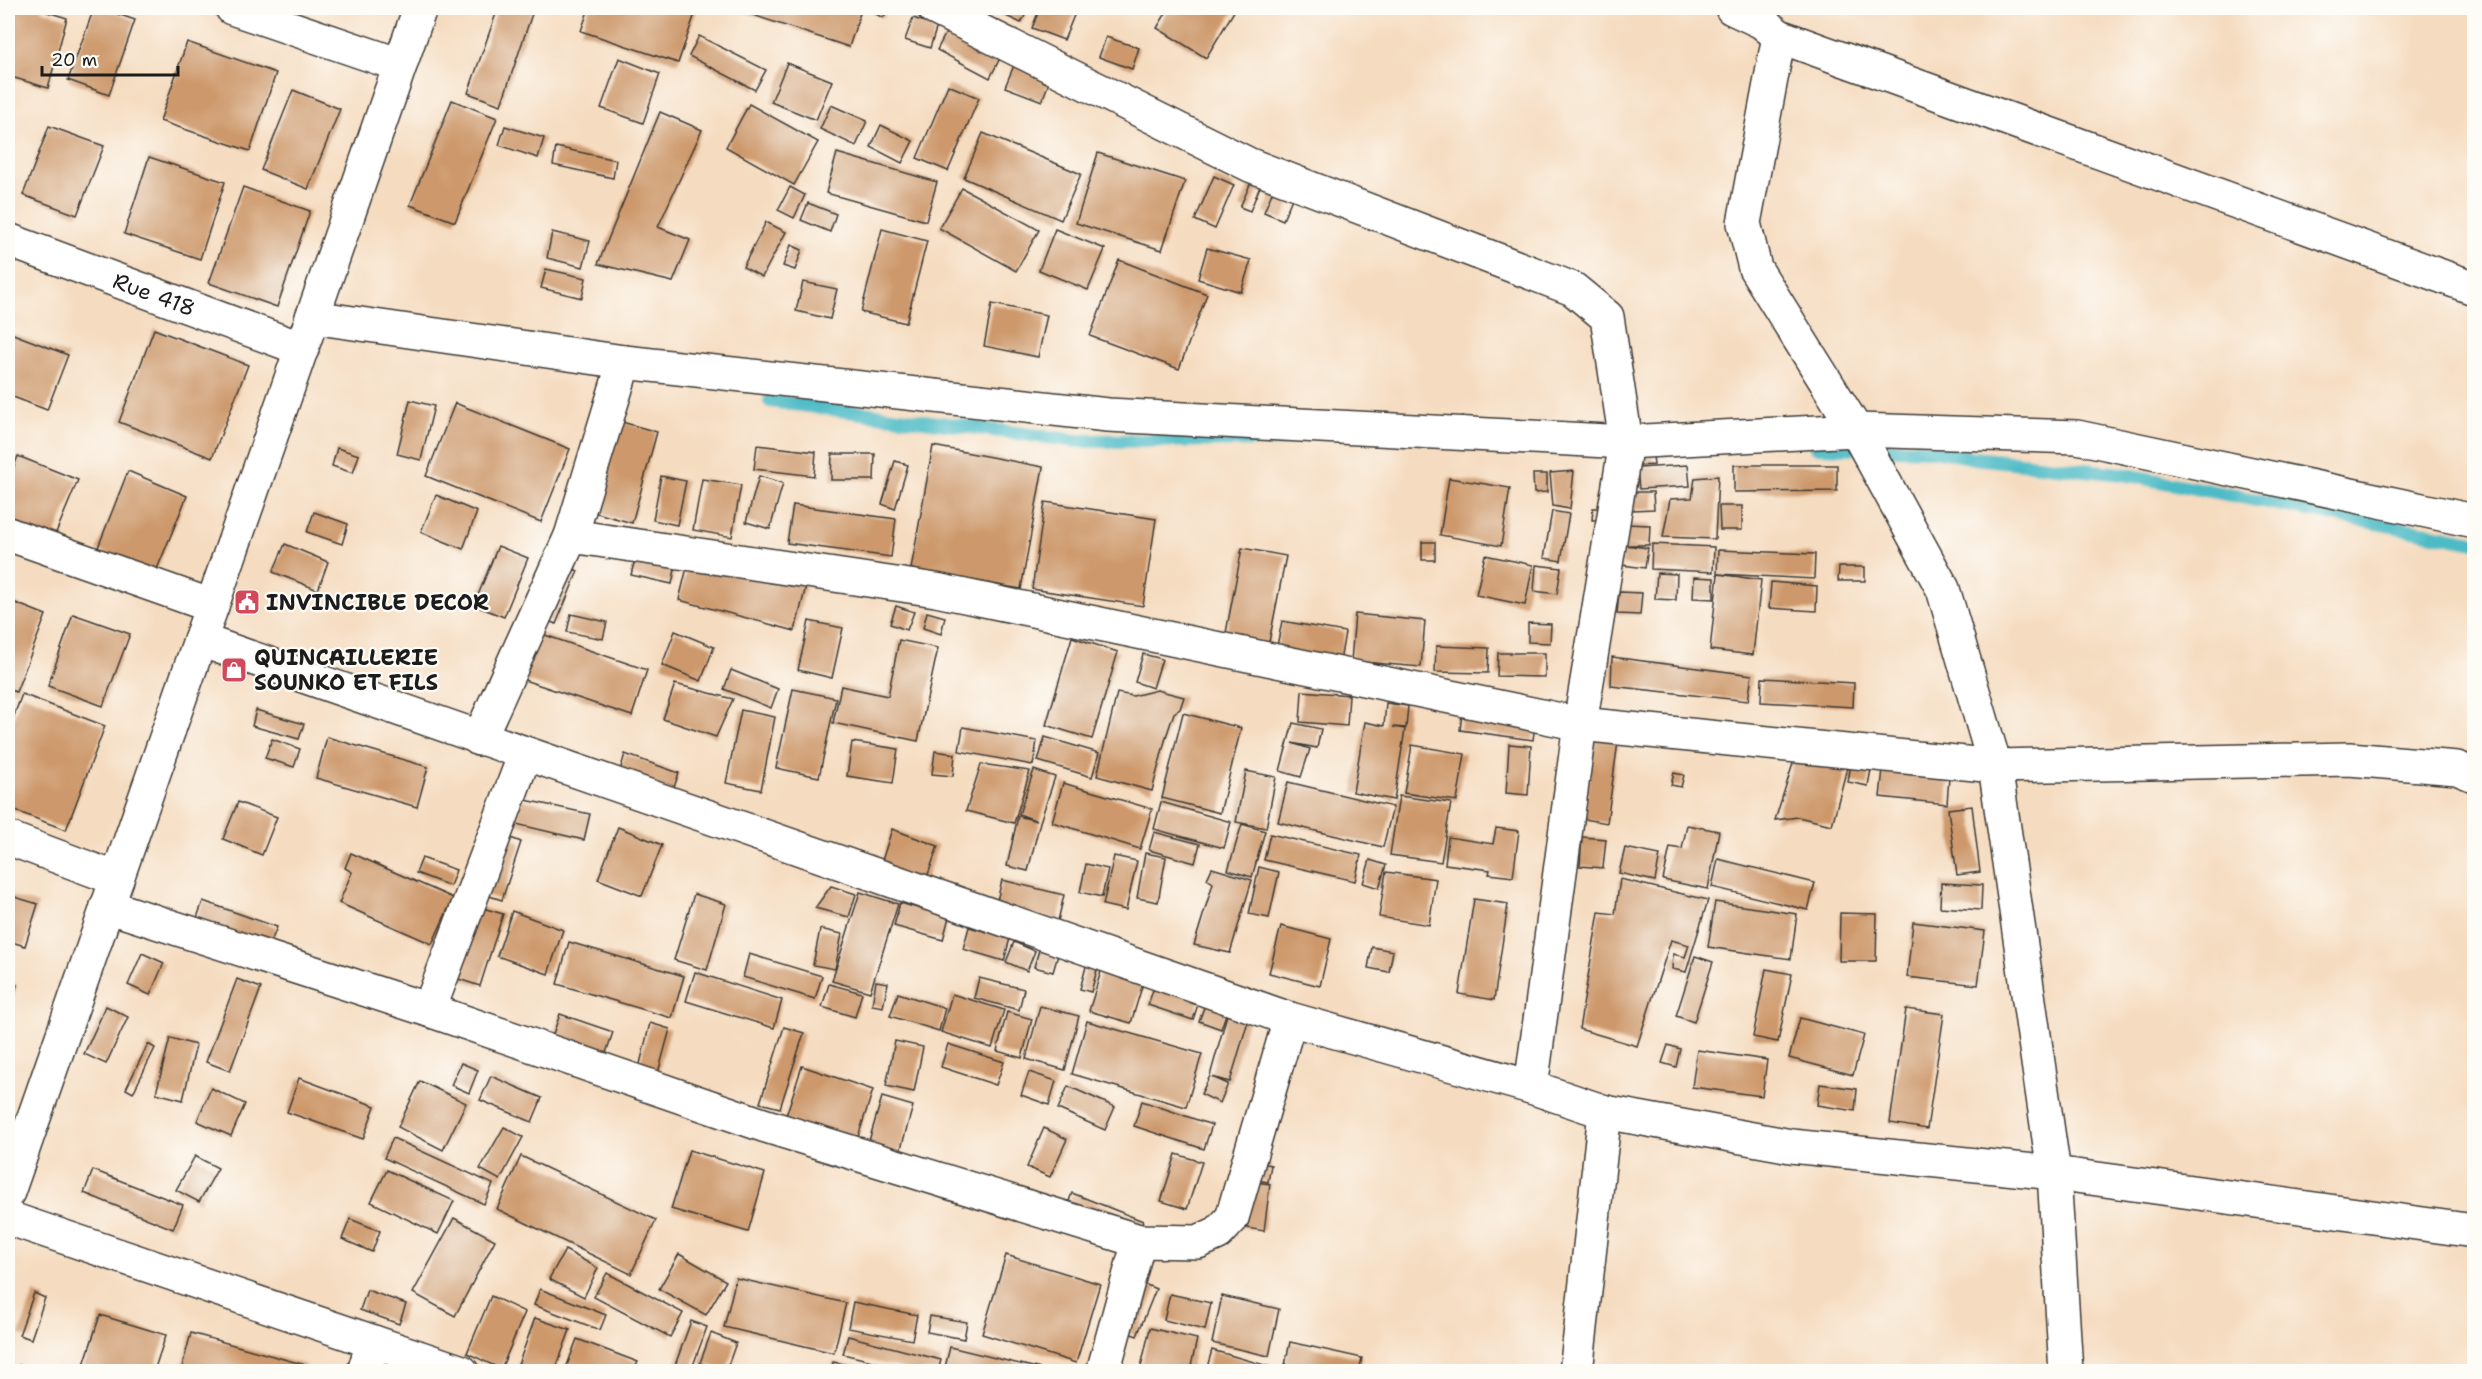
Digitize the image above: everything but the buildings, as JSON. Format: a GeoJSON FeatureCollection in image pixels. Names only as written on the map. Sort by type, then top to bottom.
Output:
{"type":"FeatureCollection","features":[{"type":"Feature","properties":{"kind":"street"},"geometry":{"type":"LineString","coordinates":[[232,8],[400,65]]}},
{"type":"Feature","properties":{"kind":"street"},"geometry":{"type":"LineString","coordinates":[[8,1192],[14,1152],[112,892],[420,8]]}},
{"type":"Feature","properties":{"kind":"street"},"geometry":{"type":"LineString","coordinates":[[934,8],[1250,165],[1574,289],[1607,316],[1626,442],[1580,724],[1531,1087]]}},
{"type":"Feature","properties":{"kind":"street"},"geometry":{"type":"LineString","coordinates":[[1732,8],[2475,288]]}},
{"type":"Feature","properties":{"kind":"street"},"geometry":{"type":"LineString","coordinates":[[1770,22],[1744,223],[1755,268],[1856,430],[1943,589],[1995,766],[2054,1173],[2066,1371]]}},
{"type":"Feature","properties":{"kind":"street","name":"Rue 418"},"geometry":{"type":"LineString","coordinates":[[8,240],[302,349]]}},
{"type":"Feature","properties":{"kind":"street"},"geometry":{"type":"LineString","coordinates":[[312,317],[624,362],[1108,415],[1626,442],[1856,430],[2077,437],[2475,520]]}},
{"type":"Feature","properties":{"kind":"street"},"geometry":{"type":"LineString","coordinates":[[479,739],[571,536],[624,362]]}},
{"type":"Feature","properties":{"kind":"street"},"geometry":{"type":"LineString","coordinates":[[8,534],[212,606]]}},
{"type":"Feature","properties":{"kind":"street"},"geometry":{"type":"LineString","coordinates":[[571,536],[936,590],[1580,724],[1995,766],[2349,759],[2457,768],[2475,775]]}},
{"type":"Feature","properties":{"kind":"street"},"geometry":{"type":"LineString","coordinates":[[200,640],[479,739],[1290,1019],[1531,1087],[1605,1112],[1791,1146],[2054,1173],[2475,1231]]}},
{"type":"Feature","properties":{"kind":"street"},"geometry":{"type":"LineString","coordinates":[[429,1010],[525,754]]}},
{"type":"Feature","properties":{"kind":"street"},"geometry":{"type":"LineString","coordinates":[[8,838],[112,892],[429,1010],[763,1125],[1139,1241],[1198,1242],[1218,1233],[1232,1218],[1290,1019]]}},
{"type":"Feature","properties":{"kind":"street"},"geometry":{"type":"LineString","coordinates":[[1576,1371],[1605,1112]]}},
{"type":"Feature","properties":{"kind":"street"},"geometry":{"type":"LineString","coordinates":[[8,1218],[369,1357],[462,1371]]}},
{"type":"Feature","properties":{"kind":"street"},"geometry":{"type":"LineString","coordinates":[[1102,1371],[1139,1241]]}},
{"type":"Feature","properties":{"kind":"waterway"},"geometry":{"type":"LineString","coordinates":[[770,401],[1077,441],[1281,440]]}},
{"type":"Feature","properties":{"kind":"waterway"},"geometry":{"type":"LineString","coordinates":[[1816,447],[1934,450],[1974,458],[2122,474],[2474,542]]}},
{"type":"Feature","properties":{"kind":"place","name":"INVINCIBLE DECOR"},"geometry":{"type":"Point","coordinates":[247,602]}},
{"type":"Feature","properties":{"kind":"place","name":"QUINCAILLERIE SOUNKO ET FILS"},"geometry":{"type":"Point","coordinates":[234,670]}}]}
